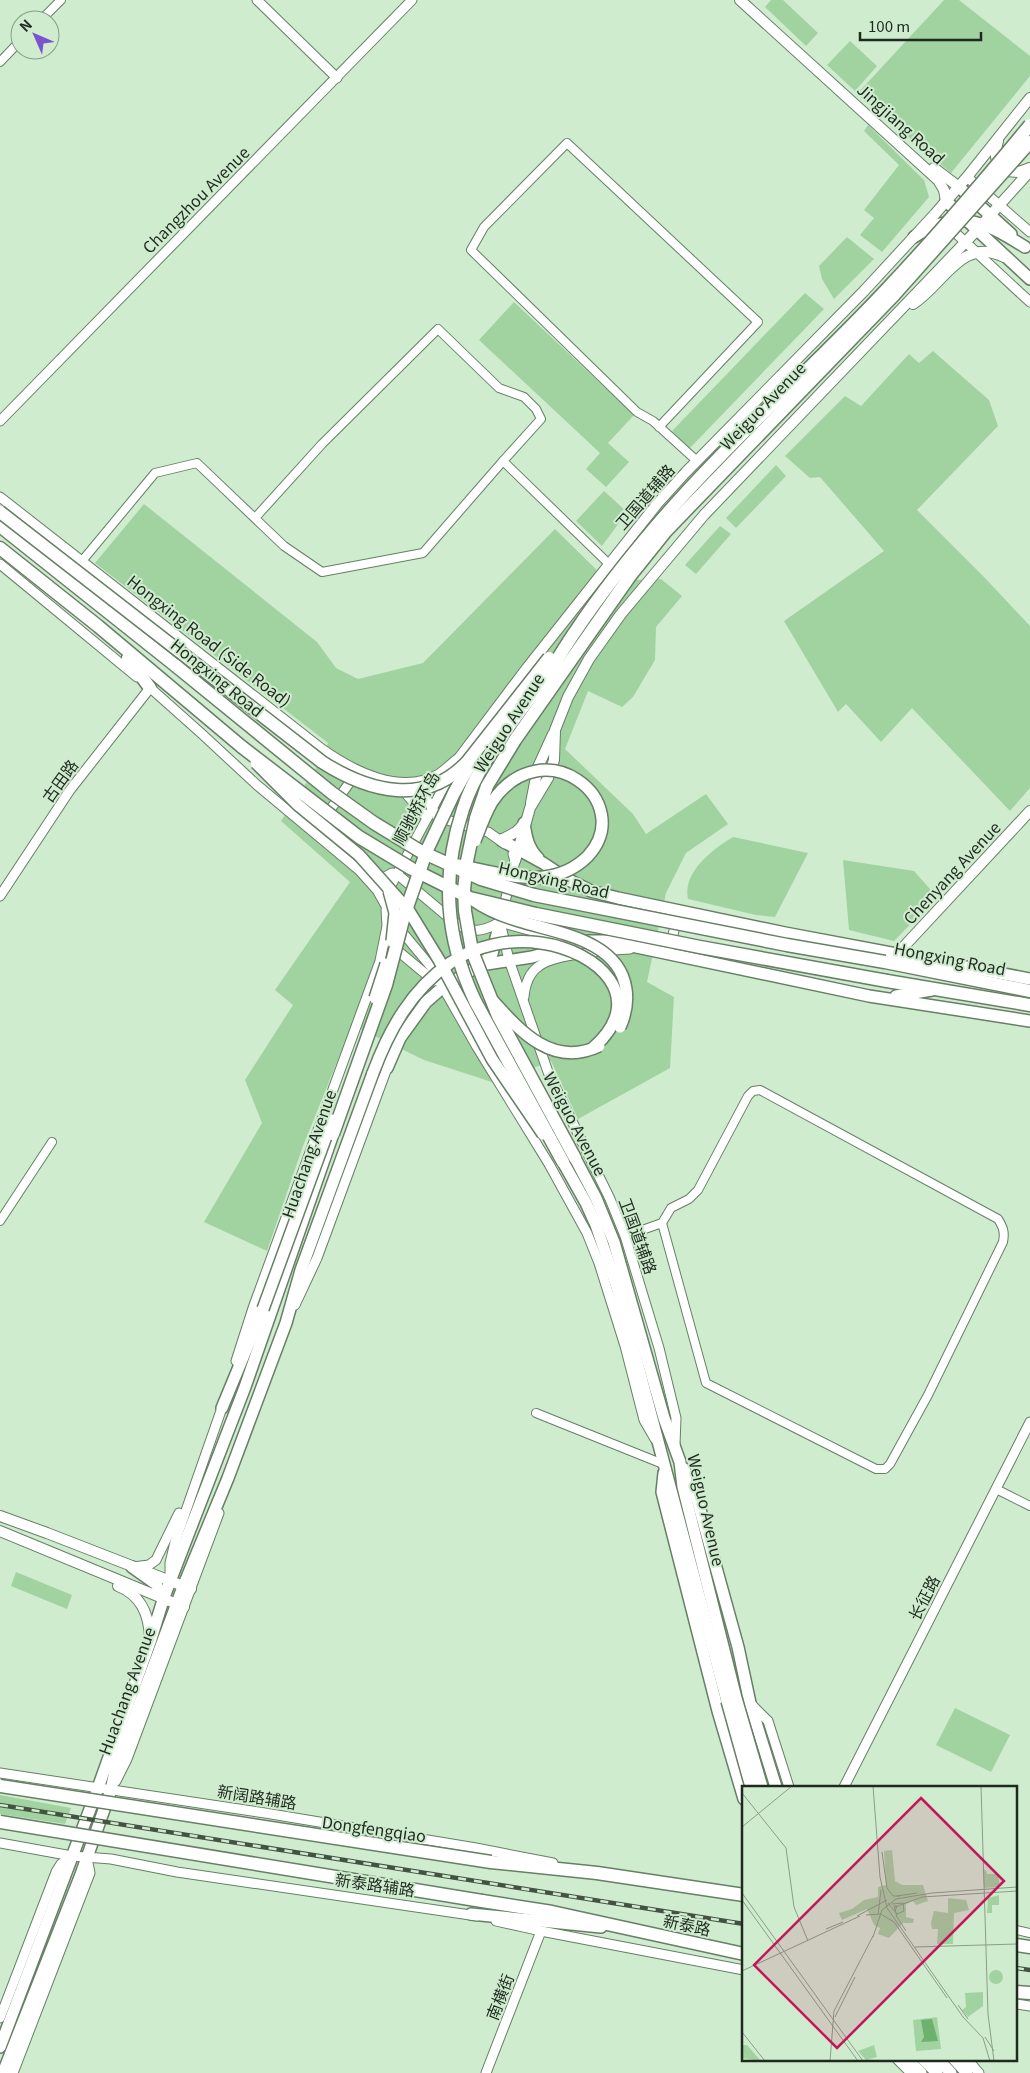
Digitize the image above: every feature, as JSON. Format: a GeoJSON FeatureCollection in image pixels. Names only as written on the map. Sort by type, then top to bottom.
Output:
{"type":"FeatureCollection","features":[{"type":"Feature","properties":{"kind":"highway","name":"Weiguo Avenue"},"geometry":{"type":"LineString","coordinates":[[569,1160],[497,1044],[466,983],[453,940],[448,897],[450,864],[464,806],[474,782],[488,757],[563,652],[577,629],[666,515],[886,290],[991,172],[1030,125]]}},
{"type":"Feature","properties":{"kind":"highway","name":"Weiguo Avenue"},"geometry":{"type":"LineString","coordinates":[[569,1160],[490,997],[472,951],[464,900],[467,861],[478,809],[494,772],[630,576],[687,508],[894,295],[1030,142]]}},
{"type":"Feature","properties":{"kind":"highway"},"geometry":{"type":"LineString","coordinates":[[0,512],[322,762],[347,777],[375,787],[392,790],[409,790],[432,786],[461,768],[484,740]]}},
{"type":"Feature","properties":{"kind":"highway","name":"Hongxing Road"},"geometry":{"type":"LineString","coordinates":[[0,526],[326,787],[374,823],[444,862],[488,881],[534,895],[778,944],[891,959],[931,972],[1030,991]]}},
{"type":"Feature","properties":{"kind":"highway","name":"Hongxing Road"},"geometry":{"type":"LineString","coordinates":[[0,548],[115,640],[242,747],[359,837],[412,869],[470,898],[536,914],[700,947],[887,981],[910,993],[935,989],[1030,1005]]}},
{"type":"Feature","properties":{"kind":"highway","name":"Weiguo Avenue"},"geometry":{"type":"LineString","coordinates":[[484,740],[554,652],[577,629]]}},
{"type":"Feature","properties":{"kind":"highway"},"geometry":{"type":"LineString","coordinates":[[115,640],[150,688]]}},
{"type":"Feature","properties":{"kind":"highway","name":"Huachang Avenue"},"geometry":{"type":"LineString","coordinates":[[333,1134],[386,985],[404,916],[427,850],[454,793],[484,740]]}},
{"type":"Feature","properties":{"kind":"highway"},"geometry":{"type":"LineString","coordinates":[[917,959],[931,972]]}},
{"type":"Feature","properties":{"kind":"highway","name":"Dongfengqiao"},"geometry":{"type":"LineString","coordinates":[[0,1786],[491,1862],[597,1873],[742,1895]]}},
{"type":"Feature","properties":{"kind":"highway"},"geometry":{"type":"LineString","coordinates":[[0,1822],[552,1912],[623,1929]]}},
{"type":"Feature","properties":{"kind":"highway","name":"新泰路"},"geometry":{"type":"LineString","coordinates":[[623,1929],[742,1954]]}},
{"type":"Feature","properties":{"kind":"main road","name":"Jingjiang Road"},"geometry":{"type":"LineString","coordinates":[[740,0],[938,180],[944,190],[946,201],[967,220],[980,227],[1008,259],[1030,279]]}},
{"type":"Feature","properties":{"kind":"main road","name":"Jingjiang Road"},"geometry":{"type":"LineString","coordinates":[[747,0],[908,145],[959,187],[1028,249]]}},
{"type":"Feature","properties":{"kind":"main road"},"geometry":{"type":"LineString","coordinates":[[914,237],[939,218],[946,201],[968,177],[1030,98]]}},
{"type":"Feature","properties":{"kind":"main road"},"geometry":{"type":"LineString","coordinates":[[999,136],[995,153],[996,162],[1005,172],[1013,173],[1030,169]]}},
{"type":"Feature","properties":{"kind":"main road","name":"Weiguo Avenue"},"geometry":{"type":"LineString","coordinates":[[515,861],[530,808],[548,778],[554,760],[555,730],[568,697],[602,641],[664,560],[704,515],[1001,205],[1030,169]]}},
{"type":"Feature","properties":{"kind":"main road"},"geometry":{"type":"LineString","coordinates":[[939,218],[967,220]]}},
{"type":"Feature","properties":{"kind":"main road"},"geometry":{"type":"LineString","coordinates":[[980,227],[1028,249]]}},
{"type":"Feature","properties":{"kind":"main road","name":"卫国道辅路"},"geometry":{"type":"LineString","coordinates":[[460,757],[522,674],[632,535],[697,461],[914,237]]}},
{"type":"Feature","properties":{"kind":"main road"},"geometry":{"type":"LineString","coordinates":[[902,308],[919,300],[962,259],[975,252],[992,251],[1008,259]]}},
{"type":"Feature","properties":{"kind":"main road"},"geometry":{"type":"LineString","coordinates":[[752,406],[782,435]]}},
{"type":"Feature","properties":{"kind":"main road"},"geometry":{"type":"LineString","coordinates":[[632,535],[664,560]]}},
{"type":"Feature","properties":{"kind":"main road"},"geometry":{"type":"LineString","coordinates":[[522,674],[568,697]]}},
{"type":"Feature","properties":{"kind":"main road"},"geometry":{"type":"LineString","coordinates":[[242,747],[298,805],[349,846],[409,911],[439,960],[492,1059],[526,1111],[569,1160]]}},
{"type":"Feature","properties":{"kind":"main road"},"geometry":{"type":"LineString","coordinates":[[444,862],[527,878],[566,872],[584,860],[596,845],[601,824],[596,801],[578,779],[560,771],[539,770],[520,777],[504,789],[488,810],[467,861]]}},
{"type":"Feature","properties":{"kind":"main road","name":"Chenyang Avenue"},"geometry":{"type":"LineString","coordinates":[[891,959],[1030,811]]}},
{"type":"Feature","properties":{"kind":"main road","name":"Chenyang Avenue"},"geometry":{"type":"LineString","coordinates":[[917,959],[914,952],[915,942],[1030,817]]}},
{"type":"Feature","properties":{"kind":"main road"},"geometry":{"type":"LineString","coordinates":[[501,840],[516,832],[524,824]]}},
{"type":"Feature","properties":{"kind":"main road"},"geometry":{"type":"LineString","coordinates":[[524,824],[531,851],[543,863]]}},
{"type":"Feature","properties":{"kind":"main road"},"geometry":{"type":"LineString","coordinates":[[501,840],[569,880],[591,890],[891,959],[917,959],[1030,980]]}},
{"type":"Feature","properties":{"kind":"main road","name":"Huachang Avenue"},"geometry":{"type":"LineString","coordinates":[[222,1408],[263,1309],[378,988],[394,936],[394,906],[384,883]]}},
{"type":"Feature","properties":{"kind":"main road"},"geometry":{"type":"LineString","coordinates":[[470,898],[482,906],[509,918],[564,934],[588,943],[604,953],[618,969],[626,987],[626,1012],[620,1026],[607,1042],[594,1048],[574,1053],[560,1052],[546,1047],[522,1031],[490,997]]}},
{"type":"Feature","properties":{"kind":"main road"},"geometry":{"type":"LineString","coordinates":[[387,1068],[400,1038],[417,1012],[442,988],[488,958],[495,948],[500,922]]}},
{"type":"Feature","properties":{"kind":"main road"},"geometry":{"type":"LineString","coordinates":[[480,965],[543,957],[580,944],[601,940],[884,998],[910,993],[1030,1021]]}},
{"type":"Feature","properties":{"kind":"main road","name":"Huachang Avenue"},"geometry":{"type":"LineString","coordinates":[[3,2073],[111,1790],[116,1767],[167,1628],[187,1588],[192,1564],[228,1478],[286,1323],[293,1293],[317,1224],[379,1057],[390,1033],[411,1000],[429,979],[450,963],[476,950],[521,942],[549,944],[588,958],[603,970],[613,984],[618,996],[617,1016],[612,1028],[594,1048]]}},
{"type":"Feature","properties":{"kind":"main road","name":"Huachang Avenue"},"geometry":{"type":"LineString","coordinates":[[0,2047],[98,1788],[164,1598],[245,1387],[333,1134]]}},
{"type":"Feature","properties":{"kind":"main road","name":"Weiguo Avenue"},"geometry":{"type":"LineString","coordinates":[[569,1160],[604,1249],[632,1341],[659,1420],[680,1462],[677,1488]]}},
{"type":"Feature","properties":{"kind":"main road","name":"Weiguo Avenue"},"geometry":{"type":"LineString","coordinates":[[659,1420],[658,1446],[664,1466],[677,1488],[731,1700]]}},
{"type":"Feature","properties":{"kind":"main road"},"geometry":{"type":"LineString","coordinates":[[680,1462],[694,1488],[738,1647],[750,1703],[776,1786]]}},
{"type":"Feature","properties":{"kind":"main road"},"geometry":{"type":"LineString","coordinates":[[664,1466],[662,1492],[718,1712],[742,1792]]}},
{"type":"Feature","properties":{"kind":"main road"},"geometry":{"type":"LineString","coordinates":[[0,1516],[187,1588]]}},
{"type":"Feature","properties":{"kind":"main road"},"geometry":{"type":"LineString","coordinates":[[0,1531],[180,1605]]}},
{"type":"Feature","properties":{"kind":"main road"},"geometry":{"type":"LineString","coordinates":[[28,1542],[58,1549],[138,1582],[156,1584],[170,1582],[192,1564]]}},
{"type":"Feature","properties":{"kind":"main road"},"geometry":{"type":"LineString","coordinates":[[28,1542],[50,1557],[128,1591],[139,1600],[149,1622],[150,1642]]}},
{"type":"Feature","properties":{"kind":"main road"},"geometry":{"type":"LineString","coordinates":[[132,1568],[156,1584],[164,1598],[167,1610],[167,1628]]}},
{"type":"Feature","properties":{"kind":"main road"},"geometry":{"type":"LineString","coordinates":[[731,1700],[751,1786]]}},
{"type":"Feature","properties":{"kind":"main road"},"geometry":{"type":"LineString","coordinates":[[731,1700],[762,1786]]}},
{"type":"Feature","properties":{"kind":"main road"},"geometry":{"type":"LineString","coordinates":[[471,1914],[536,1922],[623,1929]]}},
{"type":"Feature","properties":{"kind":"main road"},"geometry":{"type":"LineString","coordinates":[[908,2060],[921,2073]]}},
{"type":"Feature","properties":{"kind":"main road"},"geometry":{"type":"LineString","coordinates":[[924,2060],[937,2073]]}},
{"type":"Feature","properties":{"kind":"main road"},"geometry":{"type":"LineString","coordinates":[[939,2060],[952,2073]]}},
{"type":"Feature","properties":{"kind":"main road"},"geometry":{"type":"LineString","coordinates":[[955,2060],[968,2073]]}},
{"type":"Feature","properties":{"kind":"street"},"geometry":{"type":"LineString","coordinates":[[51,10],[61,0]]}},
{"type":"Feature","properties":{"kind":"street"},"geometry":{"type":"LineString","coordinates":[[256,0],[338,76]]}},
{"type":"Feature","properties":{"kind":"street"},"geometry":{"type":"LineString","coordinates":[[262,0],[338,76]]}},
{"type":"Feature","properties":{"kind":"street","name":"Changzhou Avenue"},"geometry":{"type":"LineString","coordinates":[[0,420],[411,0]]}},
{"type":"Feature","properties":{"kind":"street"},"geometry":{"type":"LineString","coordinates":[[0,62],[10,52]]}},
{"type":"Feature","properties":{"kind":"street","name":"Changzhou Avenue"},"geometry":{"type":"LineString","coordinates":[[0,416],[338,76]]}},
{"type":"Feature","properties":{"kind":"street"},"geometry":{"type":"LineString","coordinates":[[659,427],[758,322],[567,143],[484,227],[471,250],[637,412],[659,427],[697,461]]}},
{"type":"Feature","properties":{"kind":"street"},"geometry":{"type":"LineString","coordinates":[[968,177],[1030,232]]}},
{"type":"Feature","properties":{"kind":"street"},"geometry":{"type":"LineString","coordinates":[[939,218],[1030,302]]}},
{"type":"Feature","properties":{"kind":"street"},"geometry":{"type":"LineString","coordinates":[[82,561],[155,473],[197,463],[284,546],[322,572],[423,553],[541,419],[536,409],[524,397],[499,388],[438,329],[322,444],[255,518]]}},
{"type":"Feature","properties":{"kind":"street"},"geometry":{"type":"LineString","coordinates":[[503,461],[609,564]]}},
{"type":"Feature","properties":{"kind":"street","name":"Hongxing Road (Side Road)"},"geometry":{"type":"LineString","coordinates":[[0,497],[322,749],[358,771],[387,780],[412,781]]}},
{"type":"Feature","properties":{"kind":"street"},"geometry":{"type":"LineString","coordinates":[[0,564],[150,688],[257,785],[360,870],[378,890],[398,927],[428,962],[588,1233],[625,1346],[644,1420],[658,1446]]}},
{"type":"Feature","properties":{"kind":"street","name":"古田路"},"geometry":{"type":"LineString","coordinates":[[0,896],[70,790],[150,688]]}},
{"type":"Feature","properties":{"kind":"street","name":"卫国道辅路"},"geometry":{"type":"LineString","coordinates":[[412,781],[438,774],[460,757]]}},
{"type":"Feature","properties":{"kind":"street","name":"顺驰桥环岛"},"geometry":{"type":"LineString","coordinates":[[384,900],[460,757]]}},
{"type":"Feature","properties":{"kind":"street"},"geometry":{"type":"LineString","coordinates":[[314,832],[358,771]]}},
{"type":"Feature","properties":{"kind":"street"},"geometry":{"type":"LineString","coordinates":[[397,781],[406,795],[426,818],[438,817],[421,790],[412,781]]}},
{"type":"Feature","properties":{"kind":"street","name":"顺驰桥环岛"},"geometry":{"type":"LineString","coordinates":[[438,817],[488,832],[501,840]]}},
{"type":"Feature","properties":{"kind":"street"},"geometry":{"type":"LineString","coordinates":[[500,922],[515,861],[508,846],[501,840]]}},
{"type":"Feature","properties":{"kind":"street"},"geometry":{"type":"LineString","coordinates":[[360,870],[379,878],[383,878],[392,872],[397,874],[464,929],[479,931],[500,922],[580,944]]}},
{"type":"Feature","properties":{"kind":"street","name":"Huachang Avenue"},"geometry":{"type":"LineString","coordinates":[[170,1582],[170,1563],[174,1542],[222,1408],[253,1308],[376,970],[387,926],[384,900]]}},
{"type":"Feature","properties":{"kind":"street"},"geometry":{"type":"LineString","coordinates":[[668,955],[678,910]]}},
{"type":"Feature","properties":{"kind":"street","name":"卫国道辅路"},"geometry":{"type":"LineString","coordinates":[[500,922],[509,960],[548,1072],[565,1111],[610,1199],[625,1236],[659,1348],[676,1418],[674,1447]]}},
{"type":"Feature","properties":{"kind":"street"},"geometry":{"type":"LineString","coordinates":[[385,940],[442,988]]}},
{"type":"Feature","properties":{"kind":"street"},"geometry":{"type":"LineString","coordinates":[[524,1000],[524,990],[530,975],[543,957],[637,948]]}},
{"type":"Feature","properties":{"kind":"street"},"geometry":{"type":"LineString","coordinates":[[530,975],[540,965],[543,957]]}},
{"type":"Feature","properties":{"kind":"street","name":"Huachang Avenue"},"geometry":{"type":"LineString","coordinates":[[286,1323],[317,1258],[387,1068]]}},
{"type":"Feature","properties":{"kind":"street"},"geometry":{"type":"LineString","coordinates":[[506,1094],[548,1072]]}},
{"type":"Feature","properties":{"kind":"street"},"geometry":{"type":"LineString","coordinates":[[625,1236],[662,1223],[671,1208],[689,1199],[698,1190],[748,1096],[753,1091],[760,1090],[998,1219],[1003,1226],[1004,1235],[928,1395],[890,1464],[885,1469],[876,1469],[706,1383],[662,1223]]}},
{"type":"Feature","properties":{"kind":"street"},"geometry":{"type":"LineString","coordinates":[[0,1221],[52,1142]]}},
{"type":"Feature","properties":{"kind":"street"},"geometry":{"type":"LineString","coordinates":[[536,1413],[664,1466]]}},
{"type":"Feature","properties":{"kind":"street","name":"长征路"},"geometry":{"type":"LineString","coordinates":[[845,1786],[1030,1422]]}},
{"type":"Feature","properties":{"kind":"street"},"geometry":{"type":"LineString","coordinates":[[187,1588],[216,1523],[228,1478]]}},
{"type":"Feature","properties":{"kind":"street"},"geometry":{"type":"LineString","coordinates":[[132,1568],[150,1565],[159,1556],[192,1489]]}},
{"type":"Feature","properties":{"kind":"street"},"geometry":{"type":"LineString","coordinates":[[996,1489],[1030,1506]]}},
{"type":"Feature","properties":{"kind":"street"},"geometry":{"type":"LineString","coordinates":[[111,1790],[127,1759],[180,1605]]}},
{"type":"Feature","properties":{"kind":"street"},"geometry":{"type":"LineString","coordinates":[[718,1712],[750,1703],[768,1720],[789,1786]]}},
{"type":"Feature","properties":{"kind":"street","name":"新阔路辅路"},"geometry":{"type":"LineString","coordinates":[[0,1772],[476,1848],[597,1873]]}},
{"type":"Feature","properties":{"kind":"street","name":"新泰路辅路"},"geometry":{"type":"LineString","coordinates":[[0,1843],[72,1856],[471,1914],[541,1931],[742,1970]]}},
{"type":"Feature","properties":{"kind":"street"},"geometry":{"type":"LineString","coordinates":[[0,2018],[56,1872],[61,1864],[72,1856]]}},
{"type":"Feature","properties":{"kind":"street"},"geometry":{"type":"LineString","coordinates":[[12,2073],[90,1873],[86,1857]]}},
{"type":"Feature","properties":{"kind":"street","name":"南横街"},"geometry":{"type":"LineString","coordinates":[[486,2073],[541,1931]]}},
{"type":"Feature","properties":{"kind":"street"},"geometry":{"type":"LineString","coordinates":[[898,2060],[910,2073]]}},
{"type":"Feature","properties":{"kind":"street"},"geometry":{"type":"LineString","coordinates":[[968,2060],[979,2073]]}},
{"type":"Feature","properties":{"kind":"green space"},"geometry":{"type":"Polygon","coordinates":[[[771,0],[783,0],[818,33],[806,46],[765,7],[771,0]]]}},
{"type":"Feature","properties":{"kind":"green space"},"geometry":{"type":"Polygon","coordinates":[[[944,0],[959,0],[1030,56],[1030,76],[951,173],[857,94],[944,0]]]}},
{"type":"Feature","properties":{"kind":"green space"},"geometry":{"type":"Polygon","coordinates":[[[850,41],[877,66],[855,91],[827,65],[850,41]]]}},
{"type":"Feature","properties":{"kind":"green space"},"geometry":{"type":"Polygon","coordinates":[[[868,125],[924,180],[929,197],[882,252],[860,235],[874,218],[864,210],[899,165],[864,131],[868,125]]]}},
{"type":"Feature","properties":{"kind":"green space"},"geometry":{"type":"Polygon","coordinates":[[[847,237],[874,259],[834,299],[822,279],[819,266],[847,237]]]}},
{"type":"Feature","properties":{"kind":"green space"},"geometry":{"type":"Polygon","coordinates":[[[805,293],[824,309],[689,449],[672,431],[805,293]]]}},
{"type":"Feature","properties":{"kind":"green space"},"geometry":{"type":"Polygon","coordinates":[[[514,302],[634,415],[608,443],[629,462],[606,487],[586,469],[600,453],[479,340],[514,302]]]}},
{"type":"Feature","properties":{"kind":"green space"},"geometry":{"type":"Polygon","coordinates":[[[933,351],[989,400],[998,426],[917,510],[1030,626],[1030,788],[1010,811],[912,708],[881,742],[846,704],[838,712],[784,621],[884,551],[820,477],[810,478],[785,456],[845,396],[861,406],[909,354],[919,363],[933,351]]]}},
{"type":"Feature","properties":{"kind":"green space"},"geometry":{"type":"Polygon","coordinates":[[[776,465],[786,476],[736,528],[726,518],[776,465]]]}},
{"type":"Feature","properties":{"kind":"green space"},"geometry":{"type":"Polygon","coordinates":[[[604,491],[627,512],[602,546],[576,521],[604,491]]]}},
{"type":"Feature","properties":{"kind":"green space"},"geometry":{"type":"Polygon","coordinates":[[[144,504],[317,642],[336,668],[358,679],[423,663],[555,529],[608,581],[661,579],[682,596],[656,627],[655,660],[633,697],[622,707],[588,691],[565,749],[633,814],[646,834],[706,794],[728,824],[686,853],[666,893],[647,982],[674,997],[670,1068],[578,1119],[551,1061],[495,1083],[424,1060],[352,1025],[303,1146],[267,1251],[204,1222],[262,1123],[245,1080],[293,1005],[275,990],[350,882],[281,821],[322,759],[328,743],[95,563],[144,504]]]}},
{"type":"Feature","properties":{"kind":"green space"},"geometry":{"type":"Polygon","coordinates":[[[720,526],[731,534],[696,574],[685,565],[720,526]]]}},
{"type":"Feature","properties":{"kind":"green space"},"geometry":{"type":"Polygon","coordinates":[[[733,837],[808,853],[775,917],[756,915],[688,899],[687,889],[694,871],[708,855],[733,837]]]}},
{"type":"Feature","properties":{"kind":"green space"},"geometry":{"type":"Polygon","coordinates":[[[843,860],[914,871],[937,897],[894,941],[849,930],[843,860]]]}},
{"type":"Feature","properties":{"kind":"green space"},"geometry":{"type":"Polygon","coordinates":[[[16,1572],[72,1595],[67,1609],[11,1586],[16,1572]]]}},
{"type":"Feature","properties":{"kind":"green space"},"geometry":{"type":"Polygon","coordinates":[[[955,1708],[1010,1735],[991,1772],[936,1745],[955,1708]]]}},
{"type":"Feature","properties":{"kind":"green space"},"geometry":{"type":"Polygon","coordinates":[[[0,1795],[71,1808],[65,1824],[0,1814],[0,1795]]]}},
{"type":"Feature","properties":{"kind":"railway"},"geometry":{"type":"LineString","coordinates":[[0,1805],[742,1924]]}},
{"type":"Feature","properties":{"kind":"railway"},"geometry":{"type":"LineString","coordinates":[[1018,1968],[1030,1970]]}}]}
